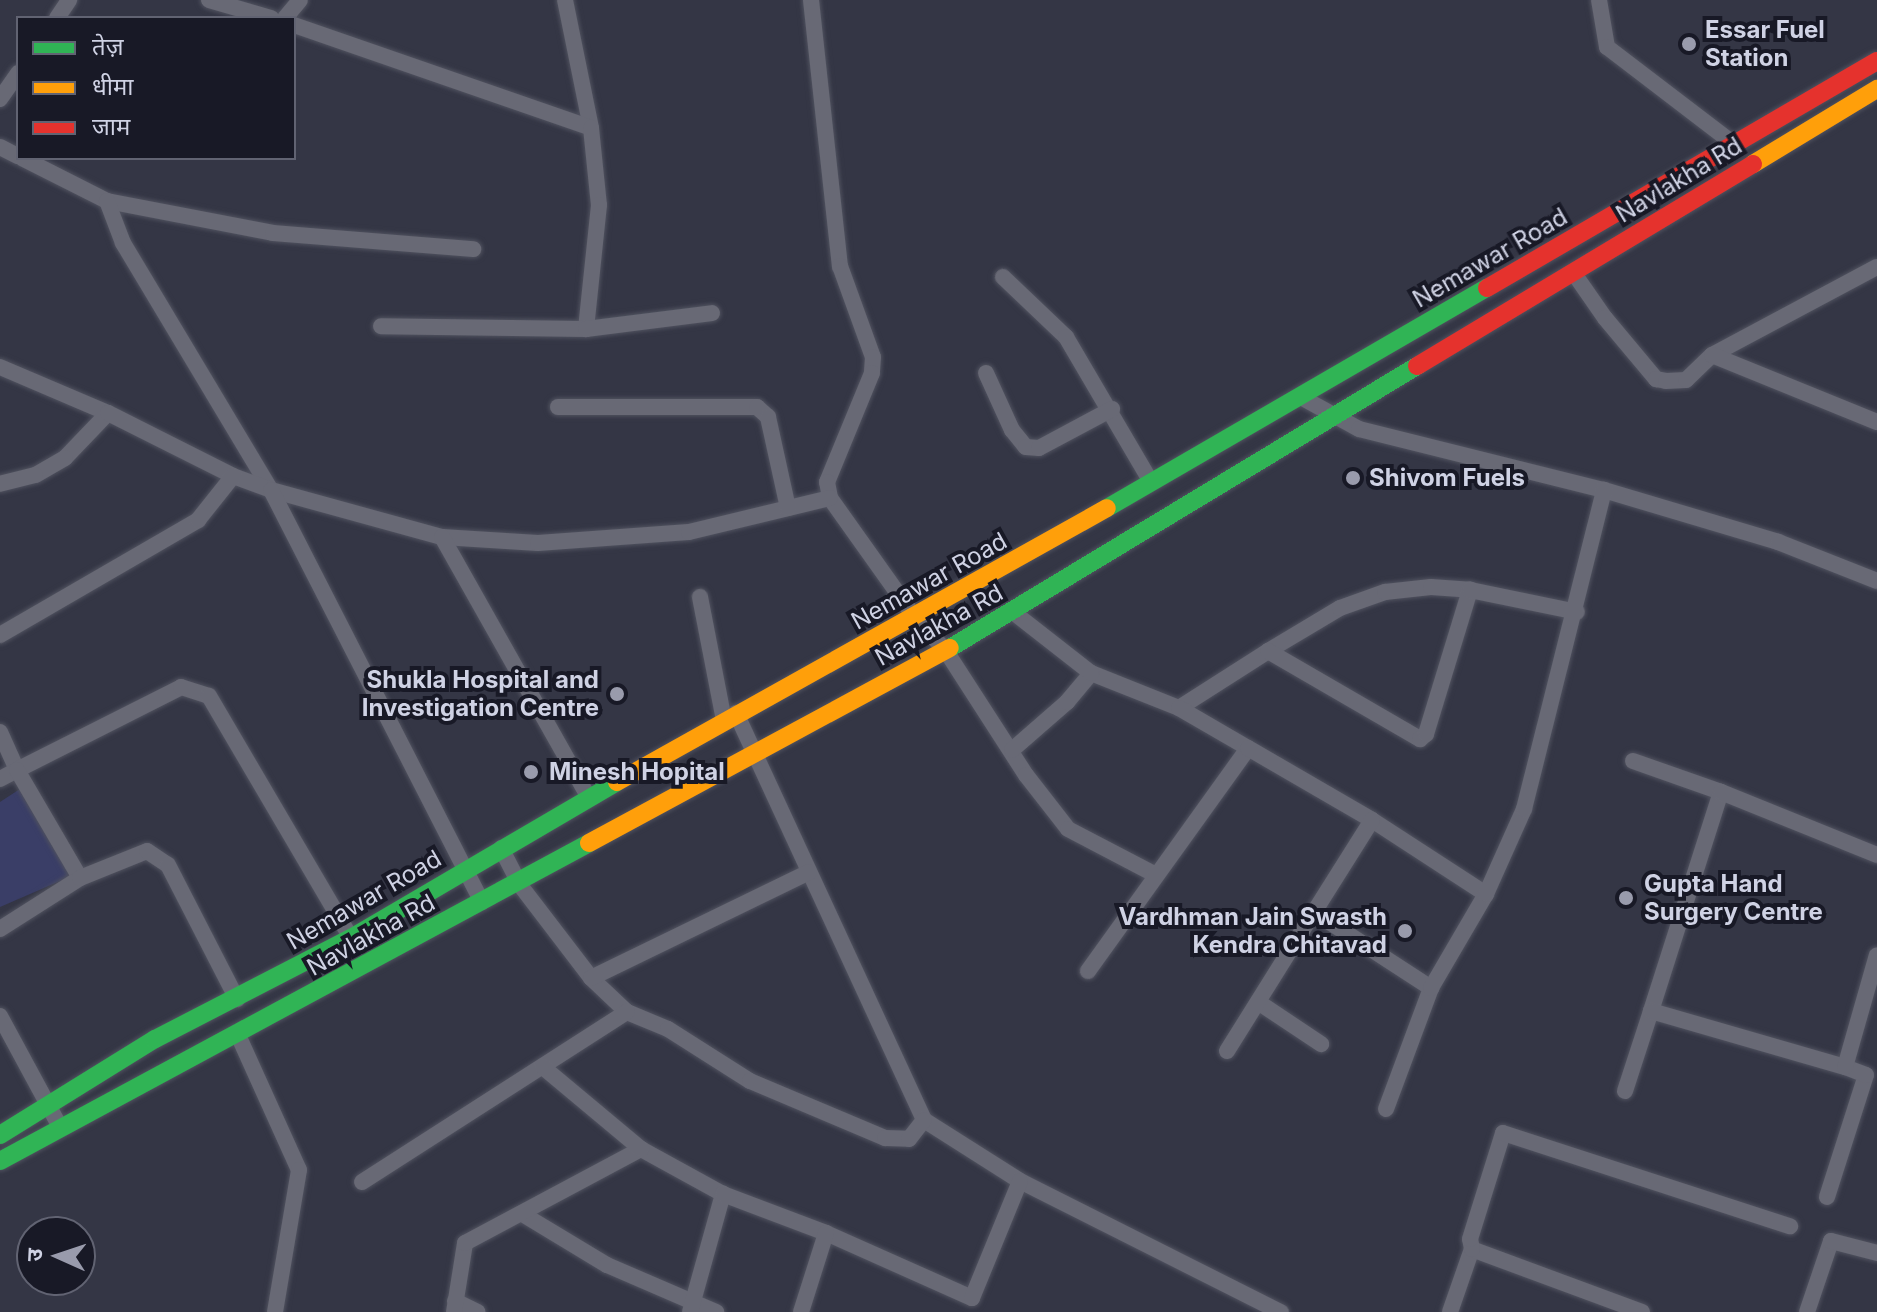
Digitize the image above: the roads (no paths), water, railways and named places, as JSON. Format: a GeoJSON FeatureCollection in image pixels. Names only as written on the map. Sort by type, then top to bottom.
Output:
{"type":"FeatureCollection","features":[{"type":"Feature","properties":{"kind":"main road","name":"Nemawar Road"},"geometry":{"type":"LineString","coordinates":[[0,1135],[155,1039],[351,938],[730,716],[914,616],[1301,397],[1877,61]]}},
{"type":"Feature","properties":{"kind":"main road","name":"Navlakha Rd"},"geometry":{"type":"LineString","coordinates":[[0,1161],[482,902],[520,885],[757,750],[946,651],[1877,89]]}},
{"type":"Feature","properties":{"kind":"street"},"geometry":{"type":"LineString","coordinates":[[209,0],[264,16]]}},
{"type":"Feature","properties":{"kind":"street"},"geometry":{"type":"LineString","coordinates":[[287,16],[300,0]]}},
{"type":"Feature","properties":{"kind":"street"},"geometry":{"type":"LineString","coordinates":[[565,0],[591,128],[599,205],[586,329]]}},
{"type":"Feature","properties":{"kind":"street"},"geometry":{"type":"LineString","coordinates":[[811,0],[840,266],[873,357],[872,373],[827,482],[830,498],[914,616],[946,651],[1068,829],[1156,875]]}},
{"type":"Feature","properties":{"kind":"street"},"geometry":{"type":"LineString","coordinates":[[1599,0],[1607,47],[1734,144]]}},
{"type":"Feature","properties":{"kind":"street"},"geometry":{"type":"LineString","coordinates":[[296,26],[591,128]]}},
{"type":"Feature","properties":{"kind":"street"},"geometry":{"type":"LineString","coordinates":[[0,99],[16,76]]}},
{"type":"Feature","properties":{"kind":"street"},"geometry":{"type":"LineString","coordinates":[[26,160],[107,201],[273,233],[473,249]]}},
{"type":"Feature","properties":{"kind":"street"},"geometry":{"type":"LineString","coordinates":[[107,201],[123,243],[271,490],[482,902]]}},
{"type":"Feature","properties":{"kind":"street"},"geometry":{"type":"LineString","coordinates":[[1573,272],[1656,379],[1686,380],[1712,355],[1877,267]]}},
{"type":"Feature","properties":{"kind":"street"},"geometry":{"type":"LineString","coordinates":[[1003,277],[1066,337],[1112,409],[1150,480]]}},
{"type":"Feature","properties":{"kind":"street"},"geometry":{"type":"LineString","coordinates":[[381,326],[586,329],[712,313]]}},
{"type":"Feature","properties":{"kind":"street"},"geometry":{"type":"LineString","coordinates":[[1712,355],[1877,422]]}},
{"type":"Feature","properties":{"kind":"street"},"geometry":{"type":"LineString","coordinates":[[0,367],[108,413],[233,476],[271,490],[442,537],[538,543],[674,533],[830,498]]}},
{"type":"Feature","properties":{"kind":"street"},"geometry":{"type":"LineString","coordinates":[[986,373],[1012,430],[1026,447],[1039,448],[1112,409]]}},
{"type":"Feature","properties":{"kind":"street"},"geometry":{"type":"LineString","coordinates":[[1301,397],[1335,418],[1604,490],[1778,542],[1877,581]]}},
{"type":"Feature","properties":{"kind":"street"},"geometry":{"type":"LineString","coordinates":[[558,407],[757,407],[768,417],[788,508]]}},
{"type":"Feature","properties":{"kind":"street"},"geometry":{"type":"LineString","coordinates":[[0,484],[35,475],[65,458],[108,413]]}},
{"type":"Feature","properties":{"kind":"street"},"geometry":{"type":"LineString","coordinates":[[0,635],[198,520],[233,476]]}},
{"type":"Feature","properties":{"kind":"street"},"geometry":{"type":"LineString","coordinates":[[1386,1109],[1431,988],[1486,894],[1524,809],[1577,612],[1604,490]]}},
{"type":"Feature","properties":{"kind":"street"},"geometry":{"type":"LineString","coordinates":[[442,537],[589,798]]}},
{"type":"Feature","properties":{"kind":"street"},"geometry":{"type":"LineString","coordinates":[[1179,708],[1340,608],[1385,592],[1431,587],[1470,590],[1577,612]]}},
{"type":"Feature","properties":{"kind":"street"},"geometry":{"type":"LineString","coordinates":[[1268,651],[1420,739],[1426,734],[1470,590]]}},
{"type":"Feature","properties":{"kind":"street"},"geometry":{"type":"LineString","coordinates":[[700,597],[730,716],[757,750],[809,872],[924,1120],[1020,1181],[1281,1312]]}},
{"type":"Feature","properties":{"kind":"street"},"geometry":{"type":"LineString","coordinates":[[1013,612],[1091,673],[1179,708],[1372,820],[1486,894]]}},
{"type":"Feature","properties":{"kind":"street"},"geometry":{"type":"LineString","coordinates":[[1012,750],[1067,702],[1091,673]]}},
{"type":"Feature","properties":{"kind":"street"},"geometry":{"type":"LineString","coordinates":[[0,779],[181,687],[209,696],[351,938]]}},
{"type":"Feature","properties":{"kind":"street"},"geometry":{"type":"LineString","coordinates":[[0,732],[17,770],[80,878]]}},
{"type":"Feature","properties":{"kind":"street"},"geometry":{"type":"LineString","coordinates":[[1088,971],[1248,748]]}},
{"type":"Feature","properties":{"kind":"street"},"geometry":{"type":"LineString","coordinates":[[1633,761],[1721,792],[1877,855]]}},
{"type":"Feature","properties":{"kind":"street"},"geometry":{"type":"LineString","coordinates":[[1625,1091],[1721,792]]}},
{"type":"Feature","properties":{"kind":"street"},"geometry":{"type":"LineString","coordinates":[[1227,1051],[1372,820]]}},
{"type":"Feature","properties":{"kind":"street"},"geometry":{"type":"LineString","coordinates":[[501,848],[520,885],[591,978],[627,1012],[668,1029],[750,1081],[885,1138],[909,1139],[924,1120]]}},
{"type":"Feature","properties":{"kind":"street"},"geometry":{"type":"LineString","coordinates":[[0,929],[80,878],[147,851],[156,853],[168,865],[237,999]]}},
{"type":"Feature","properties":{"kind":"street"},"geometry":{"type":"LineString","coordinates":[[591,978],[809,872]]}},
{"type":"Feature","properties":{"kind":"street"},"geometry":{"type":"LineString","coordinates":[[1314,912],[1431,988]]}},
{"type":"Feature","properties":{"kind":"street"},"geometry":{"type":"LineString","coordinates":[[1845,1067],[1872,993],[1877,955]]}},
{"type":"Feature","properties":{"kind":"street"},"geometry":{"type":"LineString","coordinates":[[1258,1002],[1321,1044]]}},
{"type":"Feature","properties":{"kind":"street"},"geometry":{"type":"LineString","coordinates":[[1651,1011],[1871,1077],[1827,1197]]}},
{"type":"Feature","properties":{"kind":"street"},"geometry":{"type":"LineString","coordinates":[[362,1182],[627,1012]]}},
{"type":"Feature","properties":{"kind":"street"},"geometry":{"type":"LineString","coordinates":[[0,1016],[61,1129]]}},
{"type":"Feature","properties":{"kind":"street"},"geometry":{"type":"LineString","coordinates":[[238,1035],[299,1170],[275,1312]]}},
{"type":"Feature","properties":{"kind":"street"},"geometry":{"type":"LineString","coordinates":[[543,1067],[641,1149],[723,1194],[826,1233],[970,1305],[1020,1181]]}},
{"type":"Feature","properties":{"kind":"street"},"geometry":{"type":"LineString","coordinates":[[1450,1312],[1472,1249],[1470,1239],[1498,1138],[1510,1131],[1790,1226]]}},
{"type":"Feature","properties":{"kind":"street"},"geometry":{"type":"LineString","coordinates":[[478,1312],[454,1307],[465,1243],[524,1215],[641,1149]]}},
{"type":"Feature","properties":{"kind":"street"},"geometry":{"type":"LineString","coordinates":[[692,1308],[723,1194]]}},
{"type":"Feature","properties":{"kind":"street"},"geometry":{"type":"LineString","coordinates":[[524,1215],[607,1265],[692,1308],[716,1312]]}},
{"type":"Feature","properties":{"kind":"street"},"geometry":{"type":"LineString","coordinates":[[801,1312],[826,1233]]}},
{"type":"Feature","properties":{"kind":"street"},"geometry":{"type":"LineString","coordinates":[[1807,1312],[1831,1241],[1877,1253]]}},
{"type":"Feature","properties":{"kind":"street"},"geometry":{"type":"LineString","coordinates":[[1472,1249],[1642,1312]]}},
{"type":"Feature","properties":{"kind":"place","name":"Essar Fuel Station"},"geometry":{"type":"Point","coordinates":[1689,44]}},
{"type":"Feature","properties":{"kind":"place","name":"Shivom Fuels"},"geometry":{"type":"Point","coordinates":[1353,478]}},
{"type":"Feature","properties":{"kind":"place","name":"Shukla Hospital and Investigation Centre"},"geometry":{"type":"Point","coordinates":[617,694]}},
{"type":"Feature","properties":{"kind":"place","name":"Minesh Hopital"},"geometry":{"type":"Point","coordinates":[531,772]}},
{"type":"Feature","properties":{"kind":"place","name":"Gupta Hand Surgery Centre"},"geometry":{"type":"Point","coordinates":[1626,898]}},
{"type":"Feature","properties":{"kind":"place","name":"Vardhman Jain Swasth Kendra Chitavad"},"geometry":{"type":"Point","coordinates":[1405,931]}}]}
